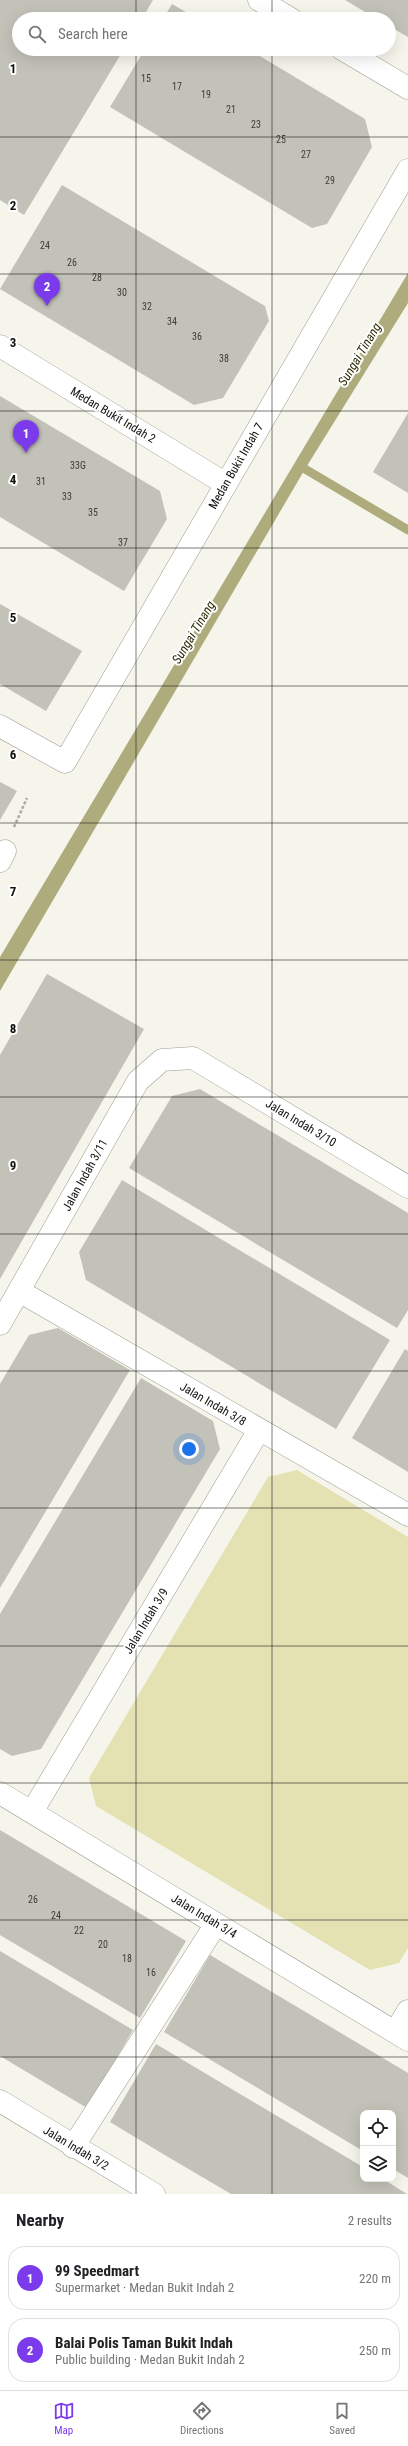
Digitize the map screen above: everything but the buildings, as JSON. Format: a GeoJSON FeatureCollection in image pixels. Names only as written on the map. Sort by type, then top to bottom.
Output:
{"type":"FeatureCollection","features":[{"type":"Feature","properties":{"kind":"street"},"geometry":{"type":"LineString","coordinates":[[259,0],[279,12]]}},
{"type":"Feature","properties":{"kind":"street"},"geometry":{"type":"LineString","coordinates":[[354,56],[408,88]]}},
{"type":"Feature","properties":{"kind":"street","name":"Medan Bukit Indah 7"},"geometry":{"type":"LineString","coordinates":[[0,726],[65,762],[408,170]]}},
{"type":"Feature","properties":{"kind":"street","name":"Medan Bukit Indah 2"},"geometry":{"type":"LineString","coordinates":[[0,346],[226,484]]}},
{"type":"Feature","properties":{"kind":"street","name":"Jalan Indah 3/10"},"geometry":{"type":"LineString","coordinates":[[193,1058],[408,1188]]}},
{"type":"Feature","properties":{"kind":"street","name":"Jalan Indah 3/11"},"geometry":{"type":"LineString","coordinates":[[0,1324],[138,1081],[162,1060],[193,1058]]}},
{"type":"Feature","properties":{"kind":"street","name":"Jalan Indah 3/8"},"geometry":{"type":"LineString","coordinates":[[19,1292],[408,1515]]}},
{"type":"Feature","properties":{"kind":"street","name":"Jalan Indah 3/9"},"geometry":{"type":"LineString","coordinates":[[32,1812],[259,1430]]}},
{"type":"Feature","properties":{"kind":"street","name":"Jalan Indah 3/4"},"geometry":{"type":"LineString","coordinates":[[0,1793],[402,2036]]}},
{"type":"Feature","properties":{"kind":"street"},"geometry":{"type":"LineString","coordinates":[[73,2147],[216,1924]]}},
{"type":"Feature","properties":{"kind":"street"},"geometry":{"type":"LineString","coordinates":[[402,2036],[408,2011]]}},
{"type":"Feature","properties":{"kind":"street","name":"Jalan Indah 3/2"},"geometry":{"type":"LineString","coordinates":[[0,2101],[73,2147],[154,2194]]}},
{"type":"Feature","properties":{"kind":"shaded area"},"geometry":{"type":"Polygon","coordinates":[[[408,273],[408,303],[305,469],[0,991],[0,957],[408,273]]]}},
{"type":"Feature","properties":{"kind":"shaded area"},"geometry":{"type":"Polygon","coordinates":[[[297,1470],[408,1537],[408,1948],[399,1963],[370,1970],[96,1806],[89,1778],[268,1477],[297,1470]]]}},
{"type":"Feature","properties":{"kind":"waterway"},"geometry":{"type":"LineString","coordinates":[[305,469],[408,530]]}},
{"type":"Feature","properties":{"kind":"place","name":"Balai Polis Taman Bukit Indah"},"geometry":{"type":"Point","coordinates":[47,306]}},
{"type":"Feature","properties":{"kind":"place","name":"99 Speedmart"},"geometry":{"type":"Point","coordinates":[26,453]}},
{"type":"Feature","properties":{"kind":"water label","name":"Sungai Tinang"},"geometry":{"type":"Point","coordinates":[359,354]}},
{"type":"Feature","properties":{"kind":"water label","name":"Sungai Tinang"},"geometry":{"type":"Point","coordinates":[193,632]}}]}
